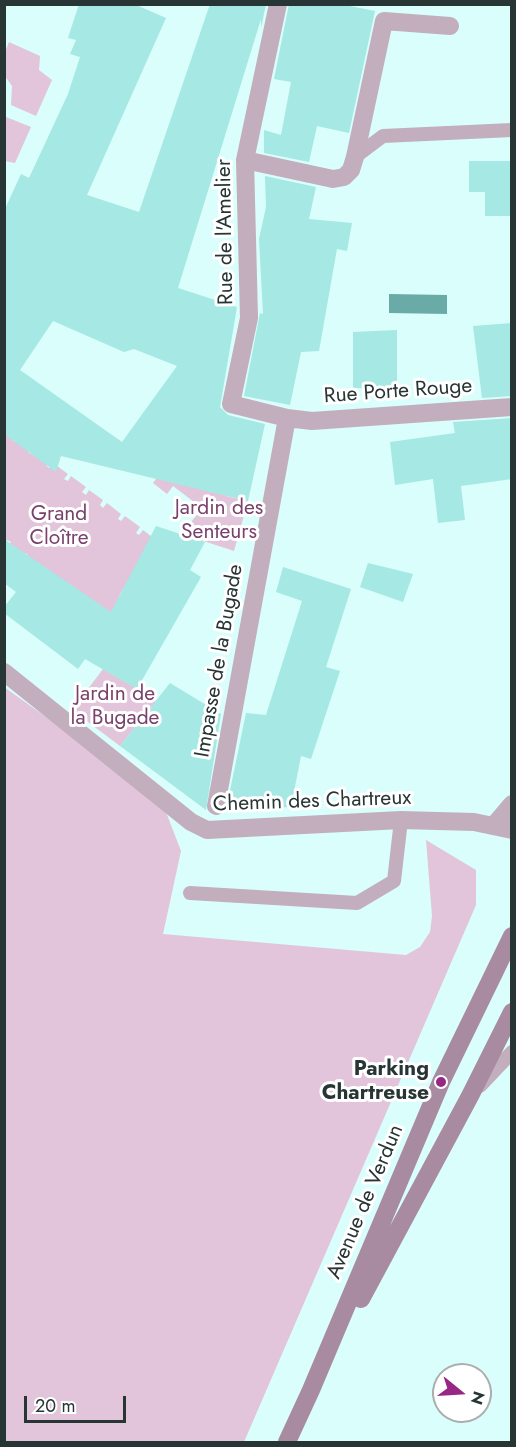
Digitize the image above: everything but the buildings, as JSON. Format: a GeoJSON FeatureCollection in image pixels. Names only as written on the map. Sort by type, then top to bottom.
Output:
{"type":"FeatureCollection","features":[{"type":"Feature","properties":{"kind":"main road","name":"Avenue de Verdun"},"geometry":{"type":"LineString","coordinates":[[287,1443],[441,1082],[512,936]]}},
{"type":"Feature","properties":{"kind":"main road","name":"Avenue de Verdun"},"geometry":{"type":"LineString","coordinates":[[311,1390],[470,1096],[512,1012]]}},
{"type":"Feature","properties":{"kind":"street","name":"Rue de l'Amelier"},"geometry":{"type":"LineString","coordinates":[[278,4],[244,160],[249,318],[231,404],[287,418]]}},
{"type":"Feature","properties":{"kind":"street"},"geometry":{"type":"LineString","coordinates":[[244,160],[333,179],[344,177],[351,170],[355,157],[384,21],[450,26]]}},
{"type":"Feature","properties":{"kind":"street","name":"Rue Porte Rouge"},"geometry":{"type":"LineString","coordinates":[[287,418],[312,421],[512,407]]}},
{"type":"Feature","properties":{"kind":"street","name":"Impasse de la Bugade"},"geometry":{"type":"LineString","coordinates":[[216,806],[287,418]]}},
{"type":"Feature","properties":{"kind":"street","name":"Chemin des Chartreux"},"geometry":{"type":"LineString","coordinates":[[4,672],[191,822],[207,830],[401,820],[503,827],[512,804]]}},
{"type":"Feature","properties":{"kind":"lane"},"geometry":{"type":"LineString","coordinates":[[355,157],[383,136],[512,130]]}},
{"type":"Feature","properties":{"kind":"lane"},"geometry":{"type":"LineString","coordinates":[[190,892],[357,903],[394,882],[401,820]]}},
{"type":"Feature","properties":{"kind":"lane"},"geometry":{"type":"LineString","coordinates":[[470,1096],[512,1052]]}},
{"type":"Feature","properties":{"kind":"green space"},"geometry":{"type":"Polygon","coordinates":[[[9,42],[40,56],[39,70],[52,80],[36,116],[11,105],[12,86],[4,75],[5,52],[9,42]]]}},
{"type":"Feature","properties":{"kind":"green space"},"geometry":{"type":"Polygon","coordinates":[[[6,117],[31,127],[15,163],[5,161],[6,117]]]}},
{"type":"Feature","properties":{"kind":"green space","name":"Grand Cloître"},"geometry":{"type":"Polygon","coordinates":[[[5,427],[13,441],[31,447],[28,452],[31,454],[35,449],[50,460],[46,465],[49,468],[53,463],[68,474],[64,479],[68,481],[71,476],[86,487],[82,492],[86,495],[89,490],[103,500],[100,505],[103,508],[107,503],[121,514],[118,519],[121,521],[125,516],[140,527],[136,533],[139,535],[143,530],[156,540],[120,594],[112,621],[25,560],[28,555],[25,553],[21,557],[7,547],[11,542],[7,540],[5,543],[5,427]]]}},
{"type":"Feature","properties":{"kind":"green space","name":"Jardin des Senteurs"},"geometry":{"type":"Polygon","coordinates":[[[179,448],[231,473],[226,496],[248,501],[234,551],[182,534],[202,508],[173,486],[167,494],[153,483],[179,448]]]}},
{"type":"Feature","properties":{"kind":"green space","name":"Jardin de la Bugade"},"geometry":{"type":"Polygon","coordinates":[[[103,669],[157,700],[120,746],[72,710],[103,669]]]}},
{"type":"Feature","properties":{"kind":"green space"},"geometry":{"type":"Polygon","coordinates":[[[4,687],[161,799],[181,851],[163,934],[406,955],[420,947],[430,932],[432,916],[426,840],[476,870],[476,905],[244,1442],[5,1442],[4,687]]]}},
{"type":"Feature","properties":{"kind":"water"},"geometry":{"type":"Polygon","coordinates":[[[389,294],[447,295],[447,314],[389,313],[389,294]]]}},
{"type":"Feature","properties":{"kind":"place","name":"Parking Chartreuse"},"geometry":{"type":"Point","coordinates":[441,1082]}}]}
